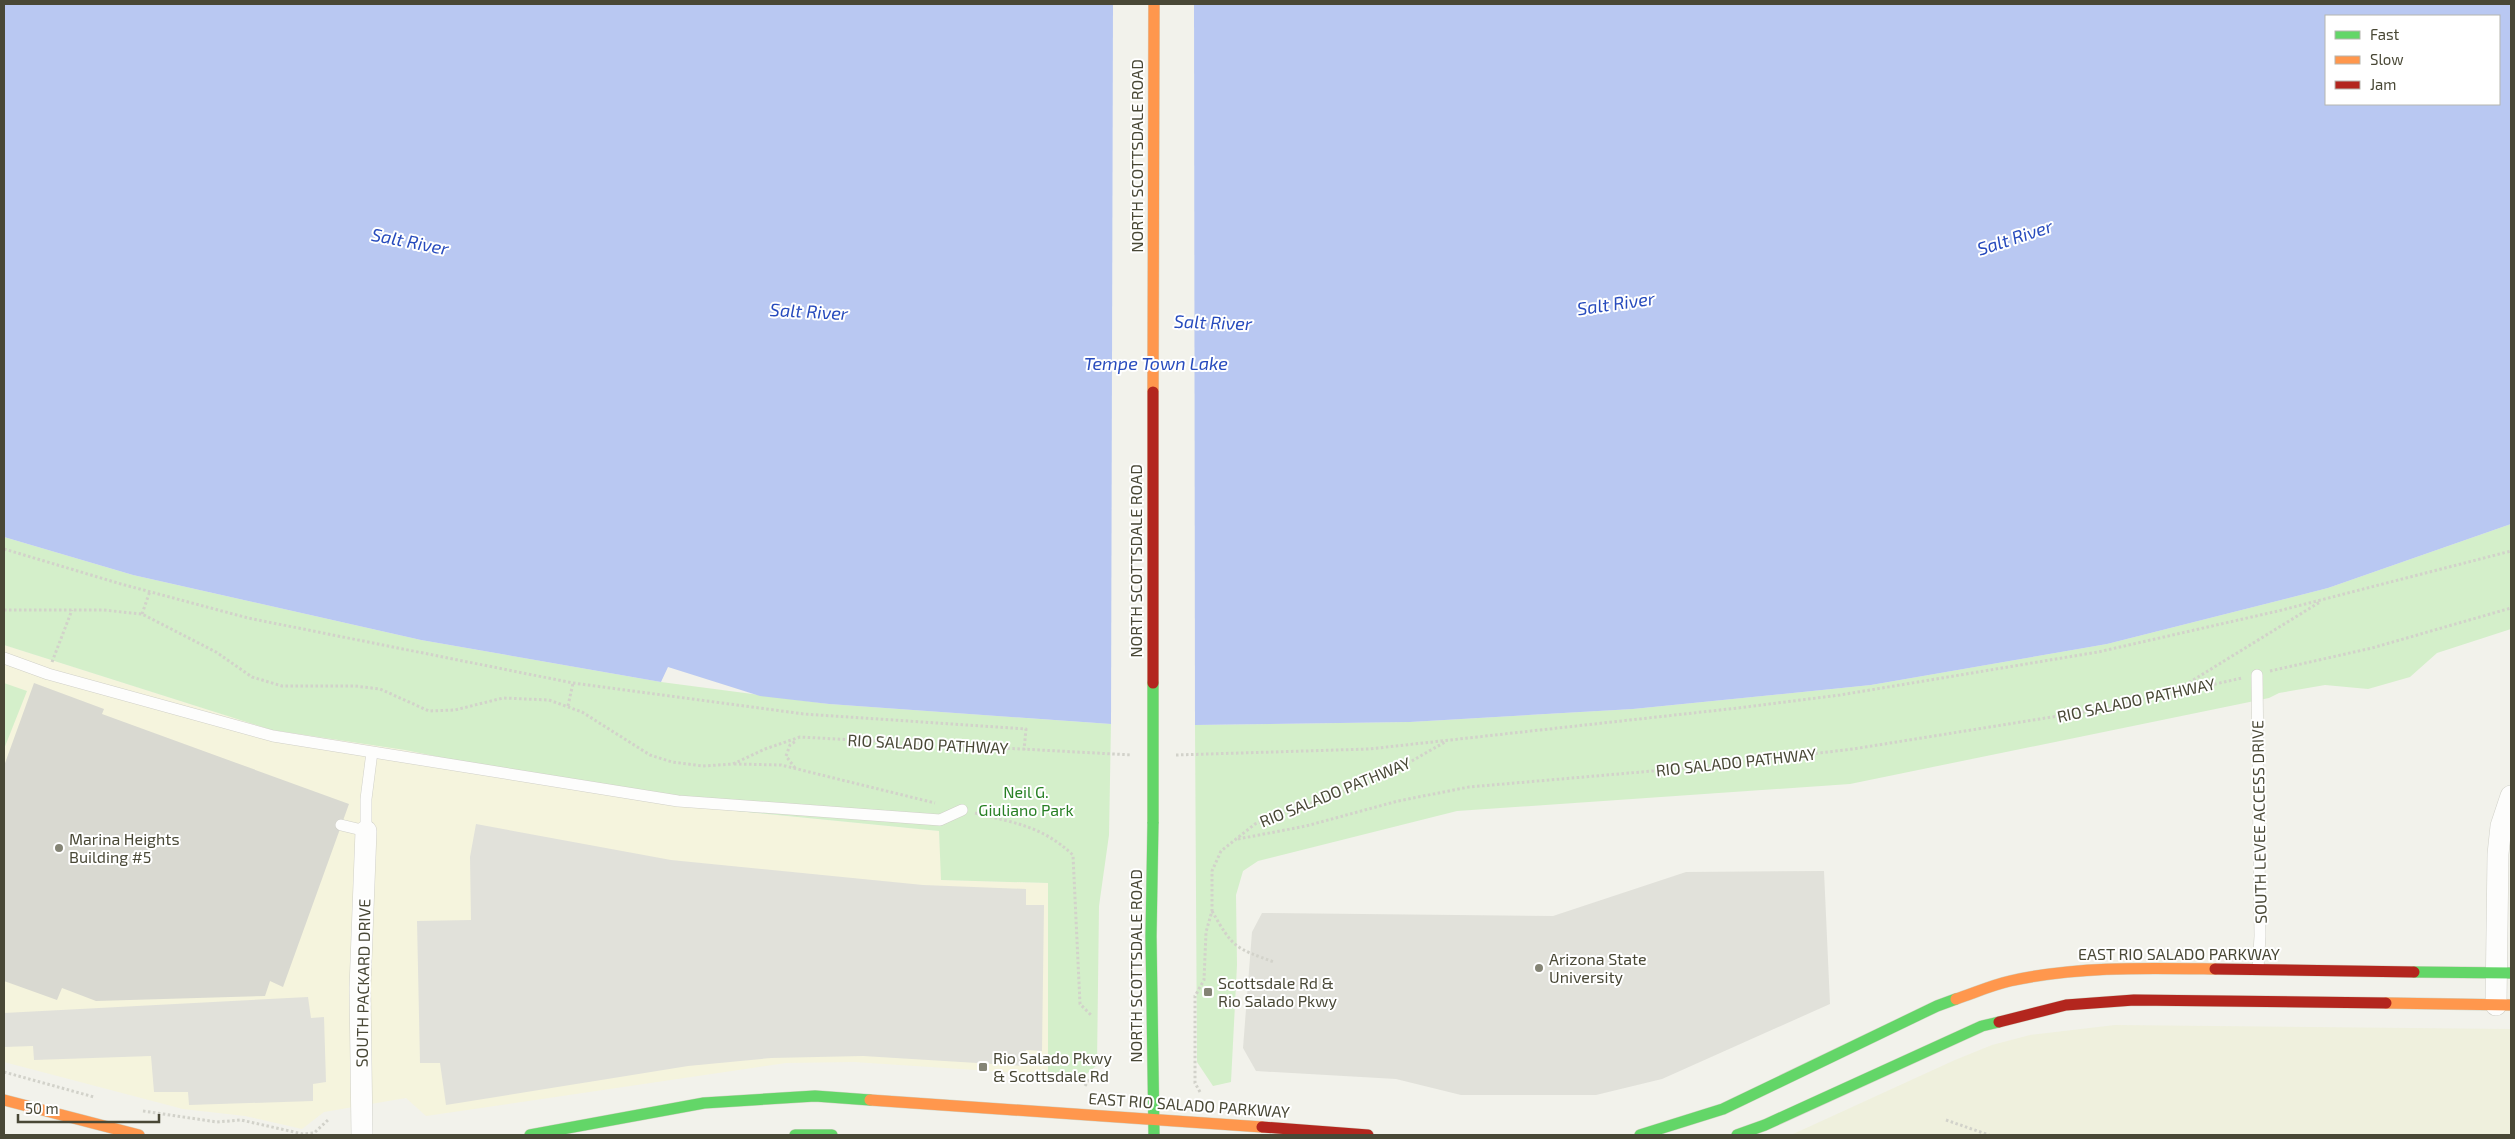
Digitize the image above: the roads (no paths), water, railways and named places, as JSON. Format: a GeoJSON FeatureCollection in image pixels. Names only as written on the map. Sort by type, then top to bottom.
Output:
{"type":"FeatureCollection","features":[{"type":"Feature","properties":{"kind":"main road","name":"NORTH SCOTTSDALE ROAD"},"geometry":{"type":"LineString","coordinates":[[1154,4],[1153,822],[1151,936],[1154,1135]]}},
{"type":"Feature","properties":{"kind":"main road","name":"EAST RIO SALADO PARKWAY"},"geometry":{"type":"LineString","coordinates":[[1640,1135],[1723,1109],[1937,1006],[2009,981],[2081,970],[2136,968],[2504,972]]}},
{"type":"Feature","properties":{"kind":"main road"},"geometry":{"type":"LineString","coordinates":[[1737,1135],[1765,1125],[1982,1026],[2066,1005],[2134,1000],[2504,1005]]}},
{"type":"Feature","properties":{"kind":"main road","name":"EAST RIO SALADO PARKWAY"},"geometry":{"type":"LineString","coordinates":[[530,1135],[704,1103],[815,1096],[1154,1118],[1368,1135]]}},
{"type":"Feature","properties":{"kind":"main road"},"geometry":{"type":"LineString","coordinates":[[4,1100],[139,1135]]}},
{"type":"Feature","properties":{"kind":"main road"},"geometry":{"type":"LineString","coordinates":[[795,1135],[832,1135]]}},
{"type":"Feature","properties":{"kind":"street"},"geometry":{"type":"LineString","coordinates":[[2504,1005],[2500,836],[2511,796]]}},
{"type":"Feature","properties":{"kind":"street","name":"SOUTH PACKARD DRIVE"},"geometry":{"type":"LineString","coordinates":[[362,1135],[360,988],[366,831]]}},
{"type":"Feature","properties":{"kind":"lane"},"geometry":{"type":"LineString","coordinates":[[4,658],[48,674],[273,736],[678,802],[940,820],[962,810]]}},
{"type":"Feature","properties":{"kind":"lane","name":"SOUTH LEVEE ACCESS DRIVE"},"geometry":{"type":"LineString","coordinates":[[2257,675],[2260,936],[2258,969]]}},
{"type":"Feature","properties":{"kind":"lane"},"geometry":{"type":"LineString","coordinates":[[341,825],[366,831],[366,799],[372,752]]}},
{"type":"Feature","properties":{"kind":"water","name":"Tempe Town Lake"},"geometry":{"type":"Polygon","coordinates":[[[4,4],[2511,4],[2511,524],[2328,588],[2107,644],[1871,685],[1633,709],[1410,722],[1195,725],[1111,724],[829,704],[760,696],[668,667],[661,682],[421,640],[133,575],[4,537],[4,4]]]}},
{"type":"Feature","properties":{"kind":"place","name":"Marina Heights Building #5"},"geometry":{"type":"Point","coordinates":[59,848]}},
{"type":"Feature","properties":{"kind":"place","name":"Arizona State University"},"geometry":{"type":"Point","coordinates":[1539,968]}},
{"type":"Feature","properties":{"kind":"place","name":"Scottsdale Rd & Rio Salado Pkwy"},"geometry":{"type":"Point","coordinates":[1208,992]}},
{"type":"Feature","properties":{"kind":"place","name":"Rio Salado Pkwy & Scottsdale Rd"},"geometry":{"type":"Point","coordinates":[983,1067]}},
{"type":"Feature","properties":{"kind":"water label","name":"Salt River"},"geometry":{"type":"Point","coordinates":[2015,238]}},
{"type":"Feature","properties":{"kind":"water label","name":"Salt River"},"geometry":{"type":"Point","coordinates":[410,242]}},
{"type":"Feature","properties":{"kind":"water label","name":"Salt River"},"geometry":{"type":"Point","coordinates":[1616,304]}},
{"type":"Feature","properties":{"kind":"water label","name":"Salt River"},"geometry":{"type":"Point","coordinates":[809,312]}},
{"type":"Feature","properties":{"kind":"water label","name":"Salt River"},"geometry":{"type":"Point","coordinates":[1213,323]}},
{"type":"Feature","properties":{"kind":"park label","name":"Neil G. Giuliano Park"},"geometry":{"type":"Point","coordinates":[1026,801]}}]}
